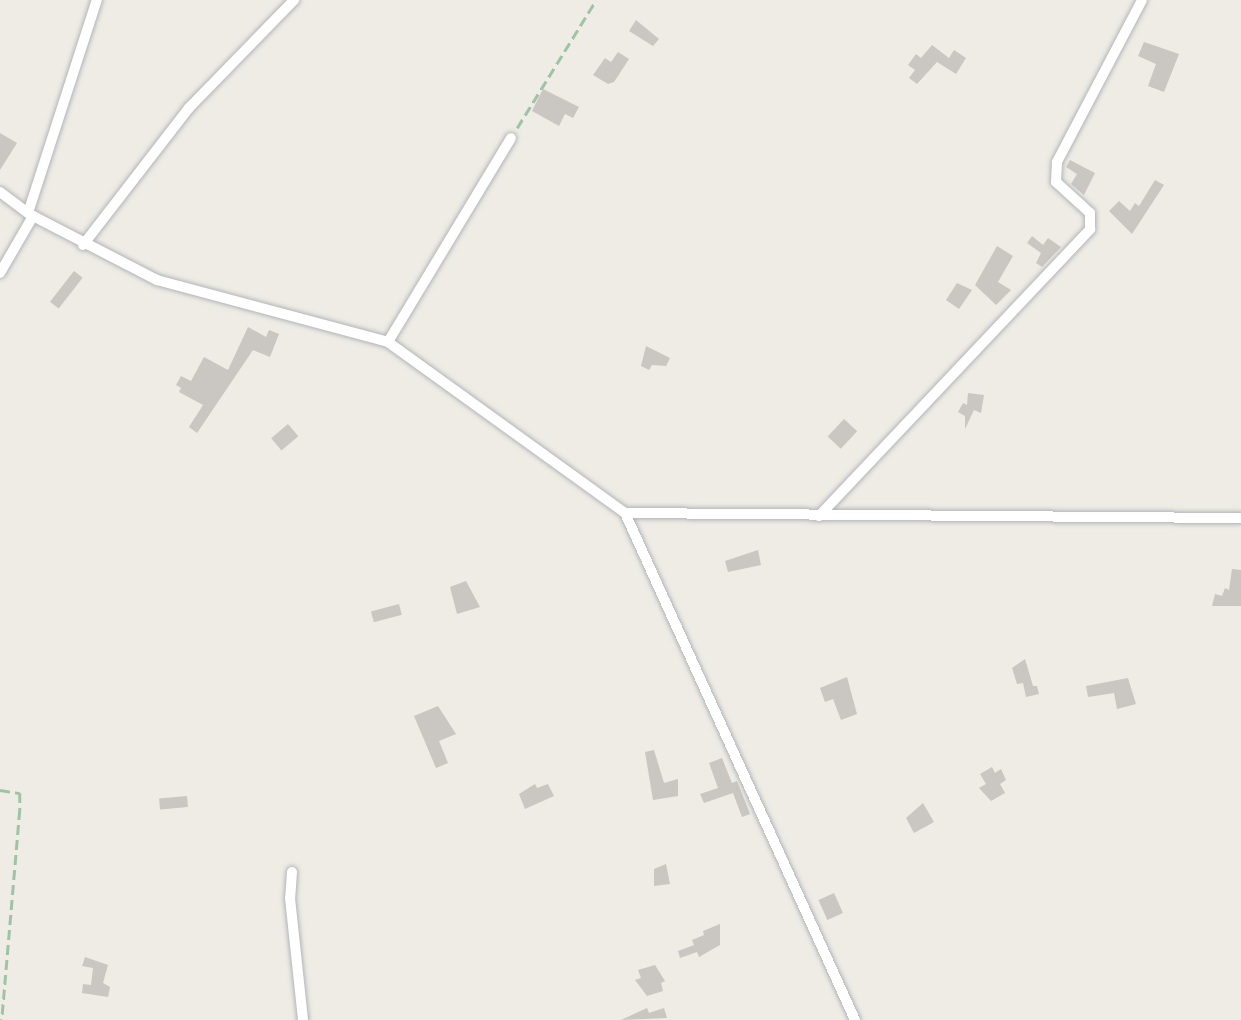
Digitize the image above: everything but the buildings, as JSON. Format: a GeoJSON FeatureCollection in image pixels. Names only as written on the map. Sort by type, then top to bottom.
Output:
{"type":"FeatureCollection","features":[{"type":"Feature","properties":{"kind":"street"},"geometry":{"type":"LineString","coordinates":[[0,274],[31,215],[97,0]]}},
{"type":"Feature","properties":{"kind":"street"},"geometry":{"type":"LineString","coordinates":[[83,245],[189,108],[294,0]]}},
{"type":"Feature","properties":{"kind":"street"},"geometry":{"type":"LineString","coordinates":[[820,516],[1090,229],[1090,213],[1056,182],[1056,162],[1142,0]]}},
{"type":"Feature","properties":{"kind":"street"},"geometry":{"type":"LineString","coordinates":[[388,342],[512,138]]}},
{"type":"Feature","properties":{"kind":"street"},"geometry":{"type":"LineString","coordinates":[[0,192],[83,245],[157,280],[388,342],[625,513],[856,1020]]}},
{"type":"Feature","properties":{"kind":"street"},"geometry":{"type":"LineString","coordinates":[[625,513],[1241,518]]}},
{"type":"Feature","properties":{"kind":"street"},"geometry":{"type":"LineString","coordinates":[[292,872],[290,898],[302,1020]]}},
{"type":"Feature","properties":{"kind":"path"},"geometry":{"type":"LineString","coordinates":[[512,138],[596,0]]}},
{"type":"Feature","properties":{"kind":"path"},"geometry":{"type":"LineString","coordinates":[[0,790],[20,794],[2,1020]]}}]}
